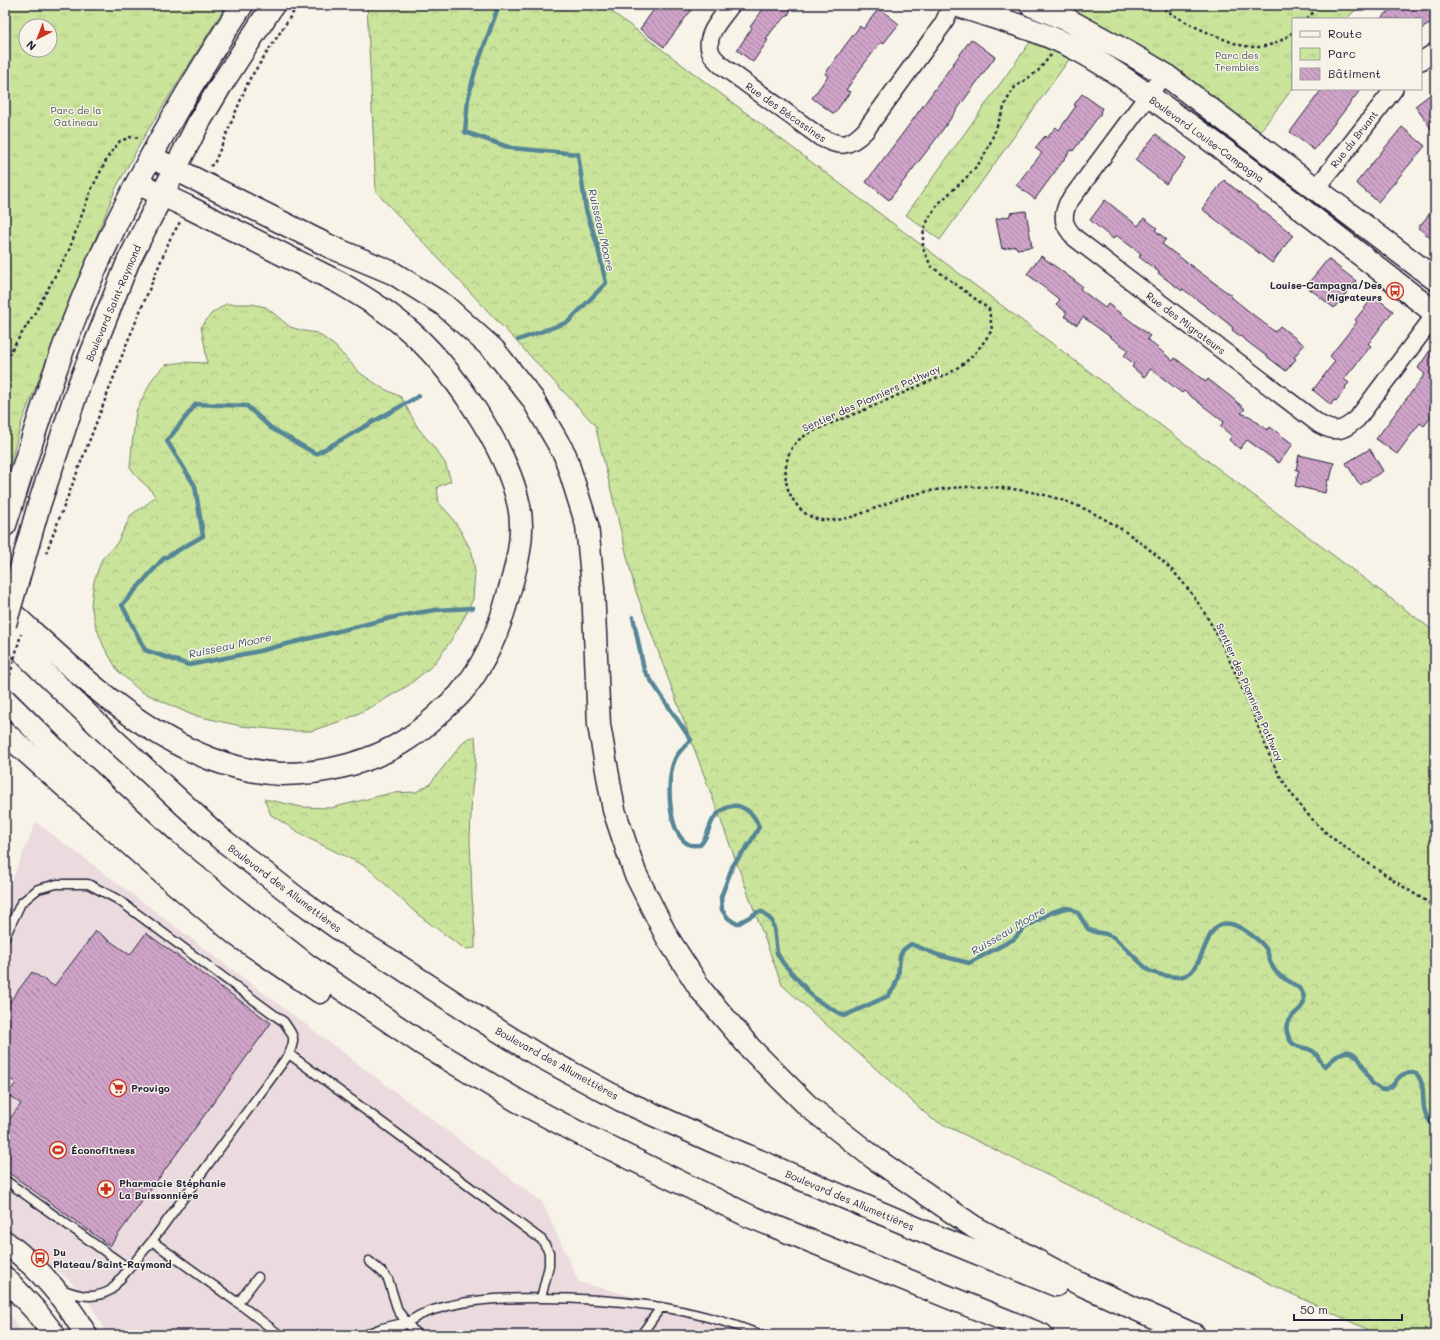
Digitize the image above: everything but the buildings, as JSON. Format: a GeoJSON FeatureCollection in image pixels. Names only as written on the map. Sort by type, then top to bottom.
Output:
{"type":"FeatureCollection","features":[{"type":"Feature","properties":{"kind":"main road"},"geometry":{"type":"LineString","coordinates":[[5,525],[59,360],[74,320],[93,273],[137,183],[149,148],[242,5]]}},
{"type":"Feature","properties":{"kind":"main road","name":"Boulevard Saint-Raymond"},"geometry":{"type":"LineString","coordinates":[[10,629],[18,579],[39,504],[79,385],[128,262],[199,122],[273,5]]}},
{"type":"Feature","properties":{"kind":"main road","name":"Boulevard Louise-Campagna"},"geometry":{"type":"LineString","coordinates":[[956,5],[1016,26],[1038,31],[1077,50],[1148,95],[1301,208],[1435,314]]}},
{"type":"Feature","properties":{"kind":"main road"},"geometry":{"type":"LineString","coordinates":[[1032,5],[1068,20],[1164,74],[1435,279]]}},
{"type":"Feature","properties":{"kind":"main road"},"geometry":{"type":"LineString","coordinates":[[149,148],[175,170],[331,247],[393,273],[444,305],[494,350],[532,398],[565,455],[587,525],[593,588],[599,725],[614,810],[635,873],[667,937],[701,990],[751,1049],[808,1106],[874,1158],[974,1227],[1078,1283],[1194,1335]]}},
{"type":"Feature","properties":{"kind":"main road"},"geometry":{"type":"LineString","coordinates":[[5,607],[100,693],[151,729],[181,746],[214,759],[249,769],[281,774],[316,771],[350,764],[380,753],[408,739],[433,720],[460,694],[478,668],[504,611],[520,544],[520,507],[511,477],[498,448],[480,418],[444,367],[406,327],[363,297],[332,279],[137,183]]}},
{"type":"Feature","properties":{"kind":"main road"},"geometry":{"type":"LineString","coordinates":[[1301,208],[1316,189]]}},
{"type":"Feature","properties":{"kind":"main road","name":"Boulevard des Allumettières"},"geometry":{"type":"LineString","coordinates":[[10,629],[37,665],[124,750],[219,838],[256,868],[345,933],[536,1054],[621,1100],[710,1140],[923,1231],[1179,1335]]}},
{"type":"Feature","properties":{"kind":"main road"},"geometry":{"type":"LineString","coordinates":[[5,700],[65,759],[163,849],[301,960],[369,1008],[421,1043],[518,1101],[577,1132],[749,1216]]}},
{"type":"Feature","properties":{"kind":"main road"},"geometry":{"type":"LineString","coordinates":[[5,733],[160,871],[238,936],[411,1052],[501,1104],[543,1125],[749,1216],[1042,1335]]}},
{"type":"Feature","properties":{"kind":"main road"},"geometry":{"type":"LineString","coordinates":[[5,1242],[52,1285],[86,1333]]}},
{"type":"Feature","properties":{"kind":"main road"},"geometry":{"type":"LineString","coordinates":[[5,1278],[35,1310],[54,1335]]}},
{"type":"Feature","properties":{"kind":"street","name":"Rue des Bécassines"},"geometry":{"type":"LineString","coordinates":[[732,5],[709,39],[710,50],[714,58],[721,66],[820,137],[833,143],[845,145],[856,140],[865,131],[943,24],[952,5]]}},
{"type":"Feature","properties":{"kind":"street"},"geometry":{"type":"LineString","coordinates":[[1422,60],[1435,52]]}},
{"type":"Feature","properties":{"kind":"street","name":"Rue des Migrateurs"},"geometry":{"type":"LineString","coordinates":[[1164,74],[1068,203],[1064,220],[1067,230],[1074,238],[1319,424],[1328,429],[1337,430],[1347,428],[1357,419],[1435,314]]}},
{"type":"Feature","properties":{"kind":"street","name":"Rue du Bruant"},"geometry":{"type":"LineString","coordinates":[[1316,189],[1393,90]]}},
{"type":"Feature","properties":{"kind":"lane"},"geometry":{"type":"LineString","coordinates":[[5,937],[21,903],[38,889],[57,884],[88,884],[117,899],[284,1022],[293,1034],[294,1042],[289,1054],[152,1241],[111,1290],[102,1295],[92,1297],[77,1295],[52,1285]]}},
{"type":"Feature","properties":{"kind":"lane"},"geometry":{"type":"LineString","coordinates":[[289,1054],[542,1240],[548,1252],[549,1266],[541,1298]]}},
{"type":"Feature","properties":{"kind":"lane"},"geometry":{"type":"LineString","coordinates":[[5,1180],[128,1268]]}},
{"type":"Feature","properties":{"kind":"lane"},"geometry":{"type":"LineString","coordinates":[[152,1241],[280,1335]]}},
{"type":"Feature","properties":{"kind":"lane"},"geometry":{"type":"LineString","coordinates":[[369,1261],[388,1279],[398,1311],[417,1335]]}},
{"type":"Feature","properties":{"kind":"lane"},"geometry":{"type":"LineString","coordinates":[[238,1303],[258,1277]]}},
{"type":"Feature","properties":{"kind":"lane"},"geometry":{"type":"LineString","coordinates":[[364,1335],[382,1328],[406,1322],[443,1307],[469,1302],[508,1298],[570,1297],[603,1299],[661,1307],[708,1317],[736,1325],[761,1335]]}},
{"type":"Feature","properties":{"kind":"lane"},"geometry":{"type":"LineString","coordinates":[[641,1335],[661,1307]]}},
{"type":"Feature","properties":{"kind":"lane"},"geometry":{"type":"LineString","coordinates":[[390,1335],[406,1322]]}},
{"type":"Feature","properties":{"kind":"path"},"geometry":{"type":"LineString","coordinates":[[210,166],[214,164],[249,80],[298,5]]}},
{"type":"Feature","properties":{"kind":"path"},"geometry":{"type":"LineString","coordinates":[[1159,5],[1190,25],[1236,44],[1253,48],[1270,45],[1286,39],[1292,33]]}},
{"type":"Feature","properties":{"kind":"path"},"geometry":{"type":"LineString","coordinates":[[1308,18],[1320,5]]}},
{"type":"Feature","properties":{"kind":"path","name":"Sentier des Pionniers Pathway"},"geometry":{"type":"LineString","coordinates":[[1053,53],[1038,70],[1015,87],[1007,100],[989,146],[981,161],[940,203],[929,218],[924,229],[923,249],[931,266],[989,309],[992,330],[978,351],[957,369],[800,438],[793,446],[788,457],[786,479],[793,500],[799,508],[818,520],[833,520],[848,517],[898,499],[932,490],[972,486],[1026,491],[1068,501],[1105,520],[1150,551],[1170,569],[1187,588],[1199,605],[1224,650],[1254,717],[1270,759],[1281,778],[1306,813],[1334,839],[1408,890],[1435,906]]}},
{"type":"Feature","properties":{"kind":"path"},"geometry":{"type":"LineString","coordinates":[[5,360],[36,311],[69,250],[92,190],[114,147],[120,141],[131,137],[149,148]]}},
{"type":"Feature","properties":{"kind":"path"},"geometry":{"type":"LineString","coordinates":[[44,558],[130,336],[170,239],[181,220]]}},
{"type":"Feature","properties":{"kind":"path"},"geometry":{"type":"LineString","coordinates":[[5,693],[10,629]]}},
{"type":"Feature","properties":{"kind":"shaded area"},"geometry":{"type":"Polygon","coordinates":[[[36,822],[542,1202],[579,1282],[778,1335],[107,1335],[85,1294],[5,1226],[5,897],[36,822]]]}},
{"type":"Feature","properties":{"kind":"shaded area"},"geometry":{"type":"Polygon","coordinates":[[[5,1309],[7,1310],[23,1335],[5,1335],[5,1309]]]}},
{"type":"Feature","properties":{"kind":"green space","name":"Parc de la Gatineau"},"geometry":{"type":"Polygon","coordinates":[[[5,5],[226,5],[145,135],[116,188],[22,421],[5,482],[5,5]]]}},
{"type":"Feature","properties":{"kind":"green space"},"geometry":{"type":"Polygon","coordinates":[[[367,5],[603,5],[1435,632],[1435,1335],[1379,1335],[932,1119],[782,985],[635,589],[595,425],[376,192],[367,5]]]}},
{"type":"Feature","properties":{"kind":"green space","name":"Parc des Trembles"},"geometry":{"type":"Polygon","coordinates":[[[1047,5],[1361,5],[1347,18],[1292,18],[1292,89],[1252,142],[1091,33],[1068,61],[940,240],[906,215],[1038,31],[1047,5]]]}},
{"type":"Feature","properties":{"kind":"green space"},"geometry":{"type":"Polygon","coordinates":[[[226,304],[251,304],[266,307],[290,327],[317,333],[335,346],[360,373],[382,388],[401,397],[418,428],[445,463],[451,481],[437,487],[439,503],[450,515],[472,552],[475,572],[473,599],[450,642],[434,664],[409,685],[375,705],[347,719],[311,731],[291,731],[241,726],[192,715],[140,691],[118,671],[104,647],[96,627],[91,605],[94,581],[102,559],[117,543],[131,515],[147,504],[155,496],[130,467],[136,411],[153,378],[165,365],[183,362],[207,363],[201,327],[212,313],[226,304]]]}},
{"type":"Feature","properties":{"kind":"green space"},"geometry":{"type":"Polygon","coordinates":[[[475,736],[476,751],[472,789],[470,839],[475,948],[465,949],[433,926],[416,913],[367,867],[308,838],[271,815],[264,799],[302,807],[331,808],[391,793],[416,792],[429,785],[465,740],[475,736]]]}},
{"type":"Feature","properties":{"kind":"waterway","name":"Ruisseau Moore"},"geometry":{"type":"LineString","coordinates":[[499,5],[475,71],[468,99],[465,132],[511,148],[578,154],[586,210],[597,244],[606,283],[568,322],[518,340]]}},
{"type":"Feature","properties":{"kind":"waterway","name":"Ruisseau Moore"},"geometry":{"type":"LineString","coordinates":[[419,396],[316,454],[271,428],[247,406],[196,404],[167,441],[195,486],[203,536],[163,559],[122,605],[145,650],[189,665],[255,652],[399,616],[435,610],[473,608]]}},
{"type":"Feature","properties":{"kind":"waterway","name":"Ruisseau Moore"},"geometry":{"type":"LineString","coordinates":[[633,617],[644,670],[691,740],[675,759],[670,779],[670,804],[672,817],[676,828],[681,838],[688,844],[700,845],[705,839],[710,825],[719,812],[730,807],[737,806],[747,810],[752,815],[759,827],[750,843],[733,865],[721,897],[722,910],[728,918],[735,923],[739,923],[758,912],[763,912],[772,921],[777,953],[783,963],[815,999],[844,1016],[888,996],[894,988],[898,977],[900,956],[903,950],[911,944],[938,955],[969,963],[1014,939],[1023,929],[1050,913],[1065,908],[1072,909],[1078,913],[1088,929],[1115,938],[1148,970],[1158,974],[1175,977],[1184,976],[1193,970],[1215,928],[1222,924],[1231,924],[1246,931],[1257,939],[1265,947],[1272,965],[1280,976],[1297,987],[1303,994],[1304,999],[1301,1008],[1287,1024],[1289,1038],[1294,1045],[1314,1052],[1325,1066],[1342,1053],[1353,1053],[1361,1062],[1372,1083],[1382,1090],[1392,1086],[1403,1074],[1416,1073],[1422,1086],[1425,1113],[1435,1127]]}},
{"type":"Feature","properties":{"kind":"place","name":"Louise-Campagna/Des Migrateurs"},"geometry":{"type":"Point","coordinates":[1395,291]}},
{"type":"Feature","properties":{"kind":"place","name":"Provigo"},"geometry":{"type":"Point","coordinates":[118,1088]}},
{"type":"Feature","properties":{"kind":"place","name":"Éconofitness"},"geometry":{"type":"Point","coordinates":[58,1150]}},
{"type":"Feature","properties":{"kind":"place","name":"Pharmacie Stéphanie La Buissonnière"},"geometry":{"type":"Point","coordinates":[106,1189]}},
{"type":"Feature","properties":{"kind":"place","name":"Du Plateau/Saint-Raymond"},"geometry":{"type":"Point","coordinates":[40,1258]}}]}
